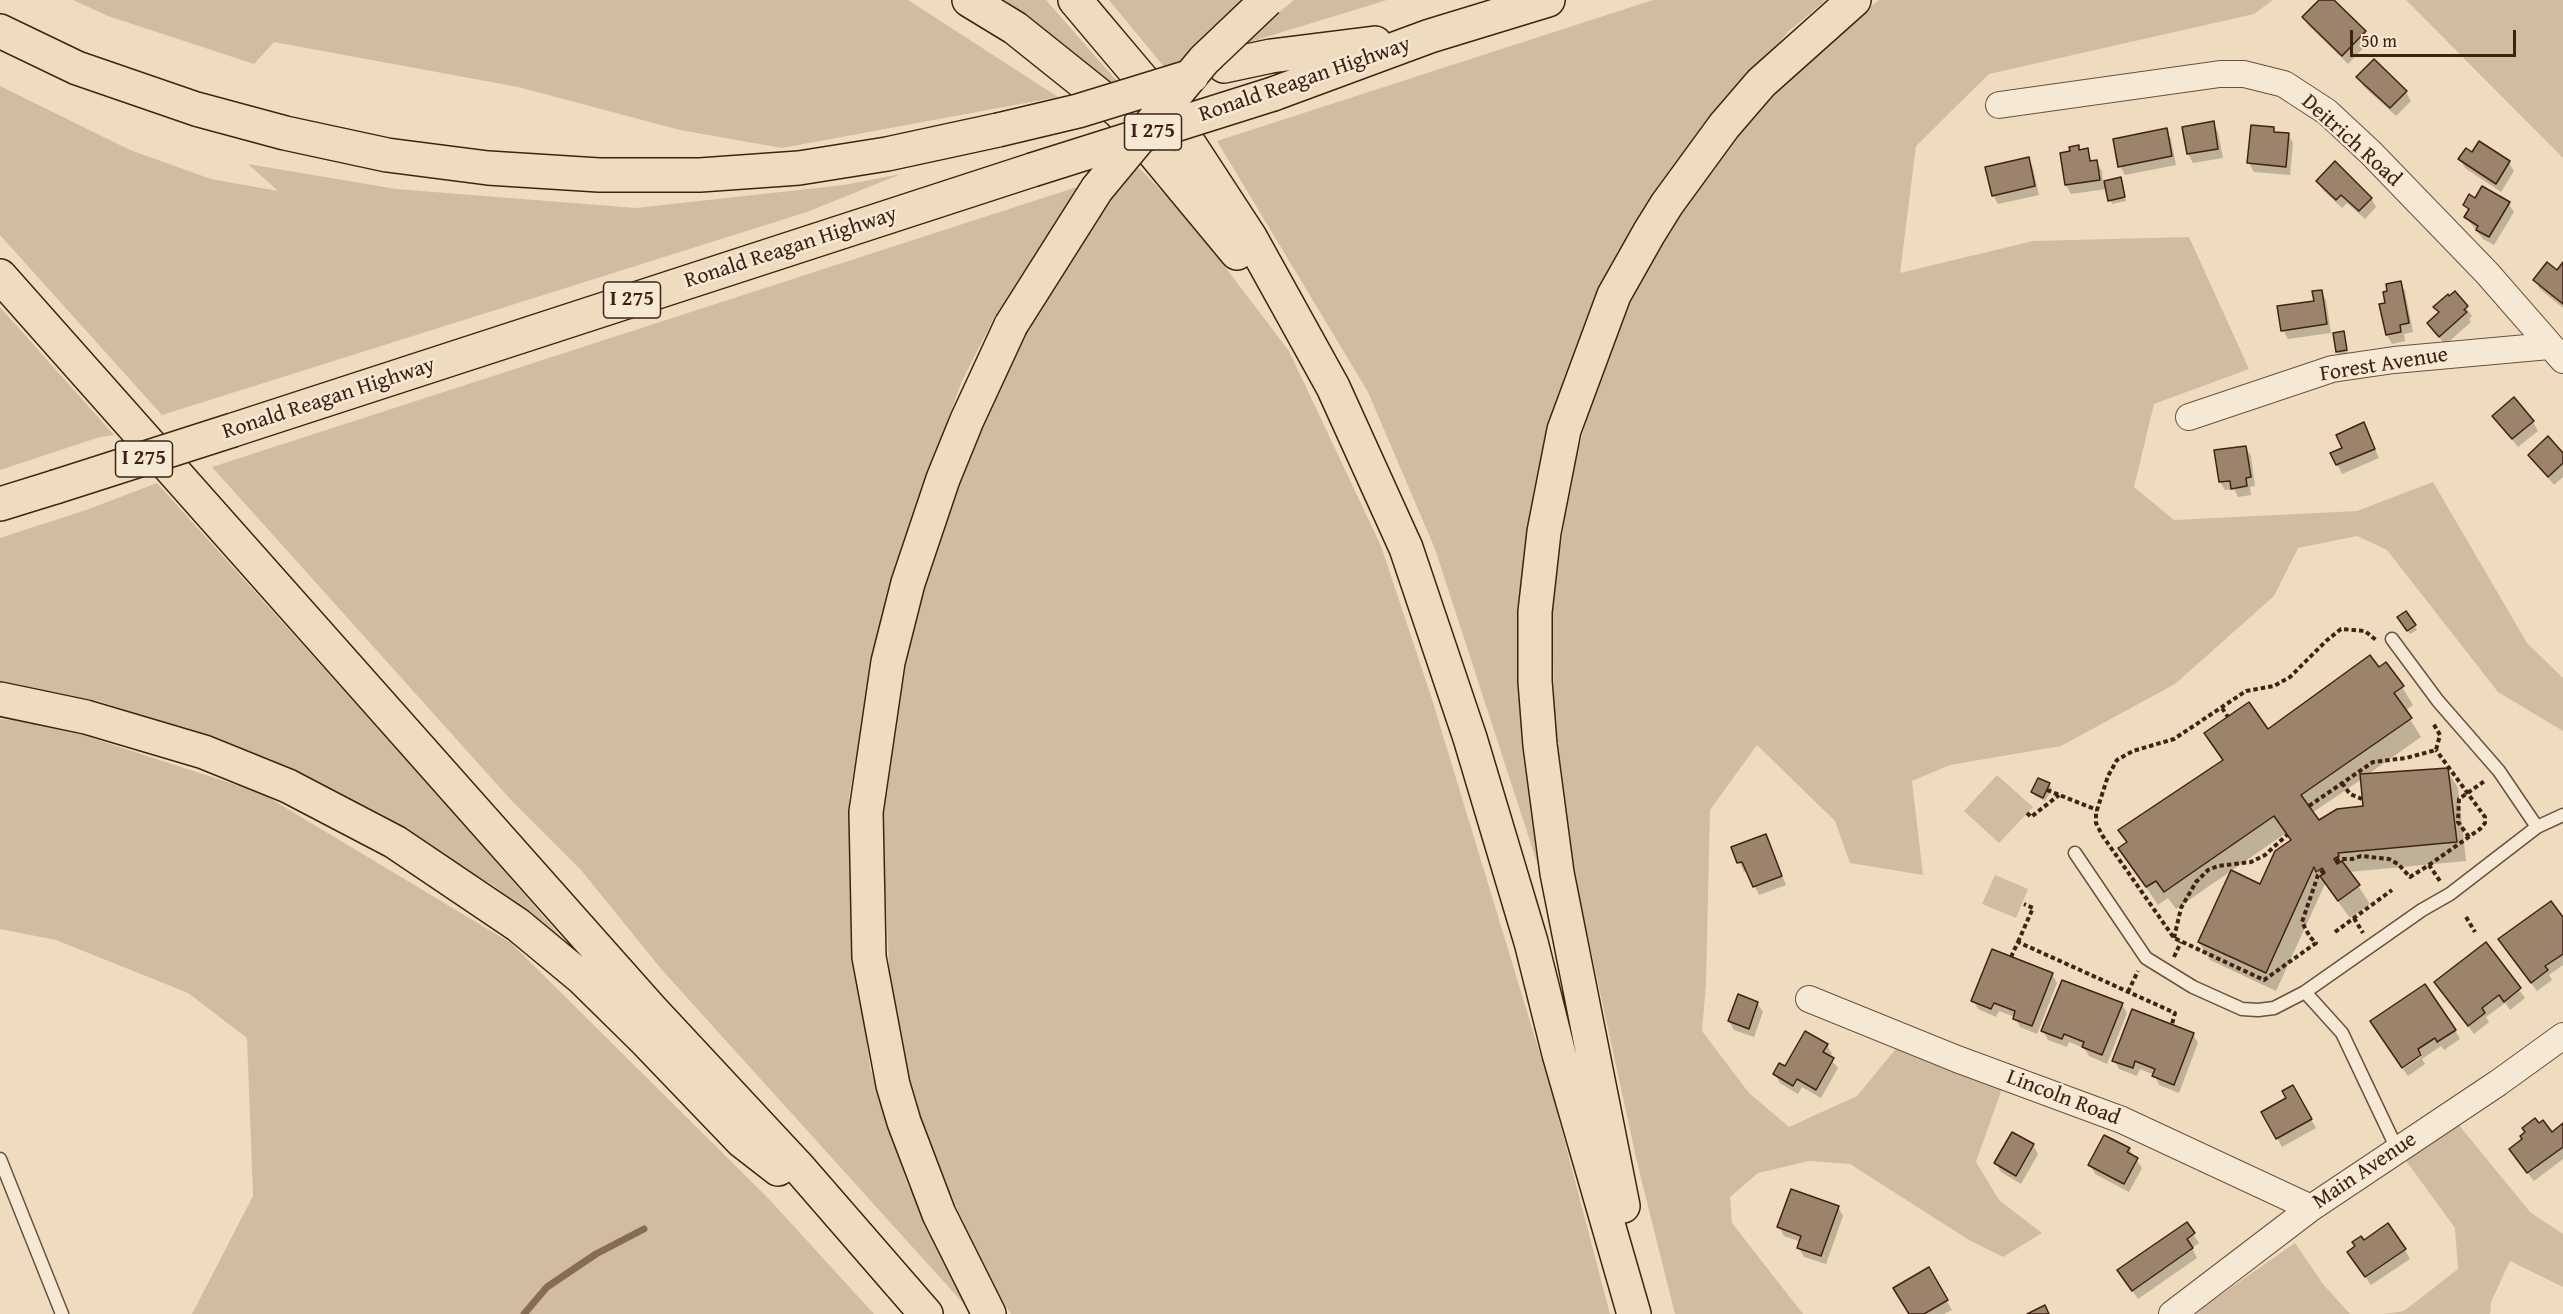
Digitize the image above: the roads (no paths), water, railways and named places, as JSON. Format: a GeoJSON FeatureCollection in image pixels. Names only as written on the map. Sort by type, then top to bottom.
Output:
{"type":"FeatureCollection","features":[{"type":"Feature","properties":{"kind":"highway"},"geometry":{"type":"LineString","coordinates":[[969,0],[1015,28],[1120,112],[1304,332]]}},
{"type":"Feature","properties":{"kind":"highway"},"geometry":{"type":"LineString","coordinates":[[1076,0],[1145,83],[1186,139],[1250,237],[1342,405],[1406,548],[1470,738],[1531,942],[1559,1054],[1634,1314]]}},
{"type":"Feature","properties":{"kind":"highway"},"geometry":{"type":"LineString","coordinates":[[989,1314],[939,1214],[907,1132],[893,1085],[869,957],[866,812],[888,662],[908,583],[930,512],[1011,325],[1097,189],[1204,60],[1267,0]]}},
{"type":"Feature","properties":{"kind":"highway","name":"Ronald Reagan Highway"},"geometry":{"type":"LineString","coordinates":[[0,504],[1273,94],[1430,36],[1548,0]]}},
{"type":"Feature","properties":{"kind":"highway"},"geometry":{"type":"LineString","coordinates":[[1641,1314],[1548,818],[1535,681],[1535,612],[1544,532],[1567,421],[1614,295],[1649,233],[1667,204],[1724,126],[1761,83],[1854,0]]}},
{"type":"Feature","properties":{"kind":"highway"},"geometry":{"type":"LineString","coordinates":[[0,31],[77,68],[196,110],[285,134],[387,155],[488,168],[599,176],[700,175],[800,168],[886,154],[1078,111],[1224,66],[1271,56],[1430,36]]}},
{"type":"Feature","properties":{"kind":"highway"},"geometry":{"type":"LineString","coordinates":[[0,276],[650,1008],[843,1219],[926,1314]]}},
{"type":"Feature","properties":{"kind":"highway"},"geometry":{"type":"LineString","coordinates":[[0,699],[86,717],[204,752],[288,786],[424,859],[518,925],[582,978],[742,1141],[843,1219]]}},
{"type":"Feature","properties":{"kind":"street","name":"Deitrich Road"},"geometry":{"type":"LineString","coordinates":[[1999,105],[2220,74],[2244,74],[2284,84],[2326,112],[2371,153],[2487,273],[2556,353]]}},
{"type":"Feature","properties":{"kind":"street","name":"Forest Avenue"},"geometry":{"type":"LineString","coordinates":[[2189,417],[2332,369],[2394,360],[2556,353]]}},
{"type":"Feature","properties":{"kind":"street","name":"Lincoln Road"},"geometry":{"type":"LineString","coordinates":[[1809,999],[1957,1059],[2122,1120],[2311,1208]]}},
{"type":"Feature","properties":{"kind":"street","name":"Main Avenue"},"geometry":{"type":"LineString","coordinates":[[2172,1314],[2311,1208],[2498,1083],[2563,1036]]}},
{"type":"Feature","properties":{"kind":"lane"},"geometry":{"type":"LineString","coordinates":[[2392,639],[2438,701],[2499,771],[2537,827]]}},
{"type":"Feature","properties":{"kind":"lane"},"geometry":{"type":"LineString","coordinates":[[2075,853],[2146,958],[2193,987],[2242,1009],[2274,1008],[2305,992],[2422,910],[2450,894],[2537,827],[2563,815]]}},
{"type":"Feature","properties":{"kind":"lane"},"geometry":{"type":"LineString","coordinates":[[2305,992],[2342,1033],[2397,1149]]}},
{"type":"Feature","properties":{"kind":"lane"},"geometry":{"type":"LineString","coordinates":[[0,1160],[62,1314]]}},
{"type":"Feature","properties":{"kind":"waterway"},"geometry":{"type":"LineString","coordinates":[[524,1314],[547,1287],[596,1254],[644,1229]]}}]}
